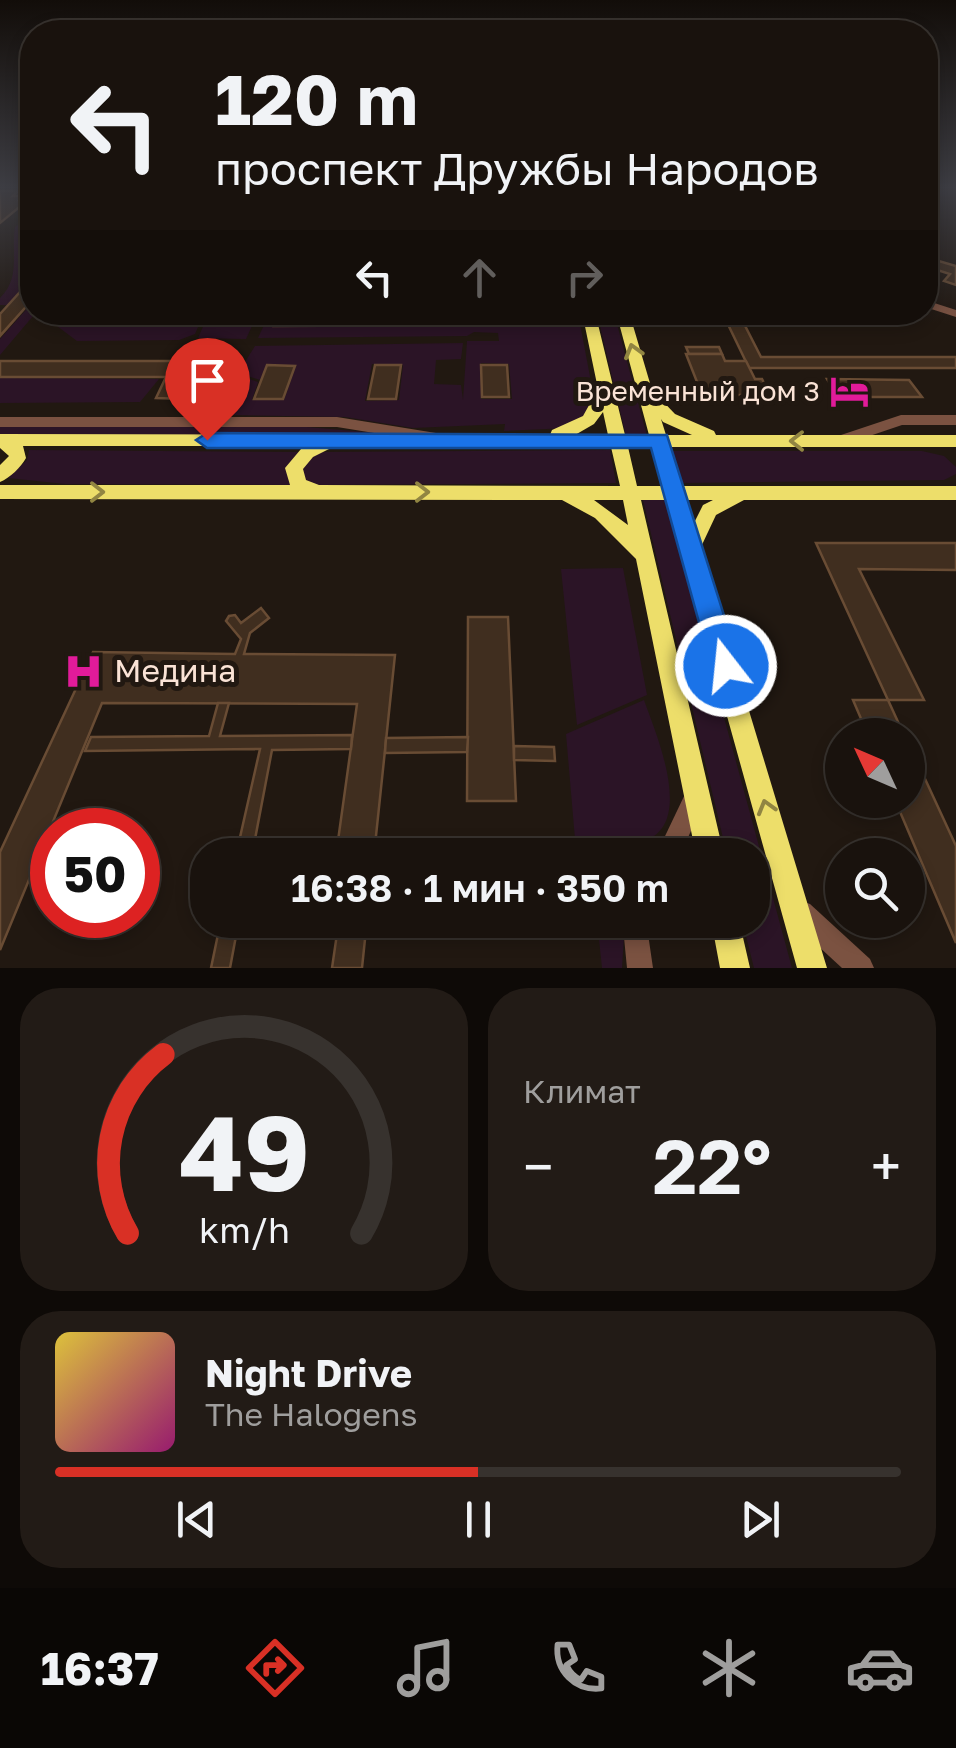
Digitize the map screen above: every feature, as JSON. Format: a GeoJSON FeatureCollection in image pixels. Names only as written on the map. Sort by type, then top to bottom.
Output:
{"type":"FeatureCollection","features":[{"type":"Feature","properties":{"kind":"main road"},"geometry":{"type":"LineString","coordinates":[[591,325],[706,838]]}},
{"type":"Feature","properties":{"kind":"main road"},"geometry":{"type":"LineString","coordinates":[[626,325],[812,968]]}},
{"type":"Feature","properties":{"kind":"main road"},"geometry":{"type":"LineString","coordinates":[[537,441],[582,428],[594,416],[605,390]]}},
{"type":"Feature","properties":{"kind":"main road"},"geometry":{"type":"LineString","coordinates":[[644,390],[669,418],[699,433],[728,441]]}},
{"type":"Feature","properties":{"kind":"main road"},"geometry":{"type":"LineString","coordinates":[[0,441],[956,441]]}},
{"type":"Feature","properties":{"kind":"main road"},"geometry":{"type":"LineString","coordinates":[[0,441],[17,450],[18,458],[0,475]]}},
{"type":"Feature","properties":{"kind":"main road"},"geometry":{"type":"LineString","coordinates":[[320,492],[299,484],[294,468],[308,453],[336,441]]}},
{"type":"Feature","properties":{"kind":"main road"},"geometry":{"type":"LineString","coordinates":[[912,441],[956,458]]}},
{"type":"Feature","properties":{"kind":"main road"},"geometry":{"type":"LineString","coordinates":[[876,493],[904,486],[956,483]]}},
{"type":"Feature","properties":{"kind":"main road"},"geometry":{"type":"LineString","coordinates":[[0,492],[956,493]]}},
{"type":"Feature","properties":{"kind":"main road"},"geometry":{"type":"LineString","coordinates":[[540,492],[588,504],[621,529],[646,557]]}},
{"type":"Feature","properties":{"kind":"main road"},"geometry":{"type":"LineString","coordinates":[[691,548],[709,510],[723,500],[746,493]]}},
{"type":"Feature","properties":{"kind":"main road"},"geometry":{"type":"LineString","coordinates":[[729,938],[736,968]]}},
{"type":"Feature","properties":{"kind":"street"},"geometry":{"type":"LineString","coordinates":[[840,441],[902,420],[956,420]]}},
{"type":"Feature","properties":{"kind":"street"},"geometry":{"type":"LineString","coordinates":[[0,422],[337,422],[455,441]]}},
{"type":"Feature","properties":{"kind":"street"},"geometry":{"type":"LineString","coordinates":[[676,838],[696,794]]}},
{"type":"Feature","properties":{"kind":"street"},"geometry":{"type":"LineString","coordinates":[[794,907],[861,968]]}},
{"type":"Feature","properties":{"kind":"street"},"geometry":{"type":"LineString","coordinates":[[636,938],[640,968]]}},
{"type":"Feature","properties":{"kind":"shaded area"},"geometry":{"type":"Polygon","coordinates":[[[15,233],[20,233],[20,291],[8,305],[0,305],[13,273],[15,233]]]}},
{"type":"Feature","properties":{"kind":"shaded area"},"geometry":{"type":"Polygon","coordinates":[[[20,316],[20,325],[25,325],[0,355],[0,339],[20,316]]]}},
{"type":"Feature","properties":{"kind":"shaded area"},"geometry":{"type":"Polygon","coordinates":[[[56,325],[199,325],[195,334],[179,340],[77,341],[56,325]]]}},
{"type":"Feature","properties":{"kind":"shaded area"},"geometry":{"type":"Polygon","coordinates":[[[204,325],[252,325],[246,339],[198,338],[204,325]]]}},
{"type":"Feature","properties":{"kind":"shaded area"},"geometry":{"type":"Polygon","coordinates":[[[264,325],[580,325],[595,403],[592,413],[569,428],[504,431],[505,424],[413,428],[345,417],[233,415],[224,406],[237,375],[258,382],[252,400],[284,400],[296,366],[267,364],[260,380],[238,373],[255,346],[463,343],[461,359],[436,360],[434,384],[461,385],[463,400],[467,341],[499,341],[498,333],[474,332],[467,336],[258,338],[264,325]],[[481,363],[481,399],[512,399],[509,364],[481,363]],[[372,364],[365,401],[399,400],[403,365],[372,364]]]}},
{"type":"Feature","properties":{"kind":"shaded area"},"geometry":{"type":"Polygon","coordinates":[[[600,325],[617,325],[647,436],[626,436],[600,325]]]}},
{"type":"Feature","properties":{"kind":"shaded area"},"geometry":{"type":"Polygon","coordinates":[[[0,378],[159,379],[140,402],[0,403],[0,378]]]}},
{"type":"Feature","properties":{"kind":"shaded area"},"geometry":{"type":"Polygon","coordinates":[[[0,425],[284,425],[377,433],[365,438],[0,435],[0,425]]]}},
{"type":"Feature","properties":{"kind":"shaded area"},"geometry":{"type":"Polygon","coordinates":[[[29,450],[299,452],[286,468],[290,485],[65,484],[8,478],[27,460],[29,450]]]}},
{"type":"Feature","properties":{"kind":"shaded area"},"geometry":{"type":"Polygon","coordinates":[[[610,450],[616,483],[315,485],[305,482],[300,466],[319,452],[610,450]]]}},
{"type":"Feature","properties":{"kind":"shaded area"},"geometry":{"type":"Polygon","coordinates":[[[672,451],[922,451],[944,456],[956,467],[956,474],[944,480],[682,483],[672,451]]]}},
{"type":"Feature","properties":{"kind":"shaded area"},"geometry":{"type":"Polygon","coordinates":[[[643,500],[665,500],[757,838],[723,838],[643,500]]]}},
{"type":"Feature","properties":{"kind":"shaded area"},"geometry":{"type":"Polygon","coordinates":[[[623,568],[647,695],[577,725],[561,569],[623,568]]]}},
{"type":"Feature","properties":{"kind":"shaded area"},"geometry":{"type":"Polygon","coordinates":[[[644,700],[668,779],[667,819],[657,834],[648,838],[575,838],[566,734],[644,700]]]}},
{"type":"Feature","properties":{"kind":"shaded area"},"geometry":{"type":"Polygon","coordinates":[[[770,887],[792,968],[754,968],[746,938],[770,938],[770,887]]]}},
{"type":"Feature","properties":{"kind":"shaded area"},"geometry":{"type":"Polygon","coordinates":[[[599,938],[624,938],[622,968],[602,968],[599,938]]]}},
{"type":"Feature","properties":{"kind":"building"},"geometry":{"type":"Polygon","coordinates":[[[938,261],[956,266],[956,285],[944,281],[950,274],[938,270],[938,261]]]}},
{"type":"Feature","properties":{"kind":"building"},"geometry":{"type":"Polygon","coordinates":[[[20,292],[20,314],[0,336],[0,314],[20,292]]]}},
{"type":"Feature","properties":{"kind":"building"},"geometry":{"type":"Polygon","coordinates":[[[274,325],[469,325],[274,326],[274,325]]]}},
{"type":"Feature","properties":{"kind":"building"},"geometry":{"type":"Polygon","coordinates":[[[728,325],[745,325],[761,357],[956,357],[956,368],[749,368],[728,325]]]}},
{"type":"Feature","properties":{"kind":"building"},"geometry":{"type":"Polygon","coordinates":[[[686,347],[719,347],[722,354],[689,354],[686,347]]]}},
{"type":"Feature","properties":{"kind":"building"},"geometry":{"type":"Polygon","coordinates":[[[194,352],[226,352],[204,392],[188,399],[156,398],[166,377],[178,377],[194,352]]]}},
{"type":"Feature","properties":{"kind":"building"},"geometry":{"type":"Polygon","coordinates":[[[686,354],[722,354],[725,361],[746,361],[755,379],[762,379],[770,395],[708,395],[705,387],[699,387],[686,354]]]}},
{"type":"Feature","properties":{"kind":"building"},"geometry":{"type":"Polygon","coordinates":[[[0,361],[186,361],[178,377],[0,377],[0,361]]]}},
{"type":"Feature","properties":{"kind":"building"},"geometry":{"type":"Polygon","coordinates":[[[267,365],[295,366],[283,399],[254,399],[267,365]]]}},
{"type":"Feature","properties":{"kind":"building"},"geometry":{"type":"Polygon","coordinates":[[[375,365],[401,365],[396,399],[368,399],[375,365]]]}},
{"type":"Feature","properties":{"kind":"building"},"geometry":{"type":"Polygon","coordinates":[[[481,365],[507,365],[509,397],[482,397],[481,365]]]}},
{"type":"Feature","properties":{"kind":"building"},"geometry":{"type":"Polygon","coordinates":[[[827,379],[909,380],[922,397],[838,397],[827,379]]]}},
{"type":"Feature","properties":{"kind":"building"},"geometry":{"type":"Polygon","coordinates":[[[816,543],[956,543],[956,570],[859,569],[924,700],[888,700],[816,543]]]}},
{"type":"Feature","properties":{"kind":"building"},"geometry":{"type":"Polygon","coordinates":[[[261,608],[269,618],[250,633],[244,654],[395,655],[376,838],[338,838],[357,704],[102,703],[59,808],[30,808],[30,877],[0,950],[0,852],[93,652],[235,654],[241,639],[226,621],[235,615],[241,623],[261,608]]]}},
{"type":"Feature","properties":{"kind":"building"},"geometry":{"type":"Polygon","coordinates":[[[468,617],[508,617],[516,801],[467,801],[468,617]]]}},
{"type":"Feature","properties":{"kind":"building"},"geometry":{"type":"Polygon","coordinates":[[[853,700],[888,700],[896,718],[861,718],[853,700]]]}},
{"type":"Feature","properties":{"kind":"building"},"geometry":{"type":"Polygon","coordinates":[[[218,703],[229,703],[220,736],[352,735],[351,749],[272,750],[255,838],[240,838],[260,749],[85,751],[91,737],[209,736],[218,703]]]}},
{"type":"Feature","properties":{"kind":"building"},"geometry":{"type":"Polygon","coordinates":[[[468,737],[467,752],[385,753],[386,738],[468,737]]]}},
{"type":"Feature","properties":{"kind":"building"},"geometry":{"type":"Polygon","coordinates":[[[514,746],[554,747],[555,761],[514,760],[514,746]]]}},
{"type":"Feature","properties":{"kind":"building"},"geometry":{"type":"Polygon","coordinates":[[[925,779],[956,846],[956,943],[925,870],[925,838],[911,838],[903,818],[925,818],[925,779]]]}},
{"type":"Feature","properties":{"kind":"building"},"geometry":{"type":"Polygon","coordinates":[[[217,938],[236,938],[230,968],[211,968],[217,938]]]}},
{"type":"Feature","properties":{"kind":"building"},"geometry":{"type":"Polygon","coordinates":[[[336,938],[365,938],[362,968],[332,968],[336,938]]]}},
{"type":"Feature","properties":{"kind":"place","name":"Временный дом 3"},"geometry":{"type":"Point","coordinates":[850,391]}},
{"type":"Feature","properties":{"kind":"place","name":"Медина"},"geometry":{"type":"Point","coordinates":[84,671]}},
{"type":"Feature","properties":{"kind":"route"},"geometry":{"type":"LineString","coordinates":[[207,440],[660,441],[726,666]]}}]}
